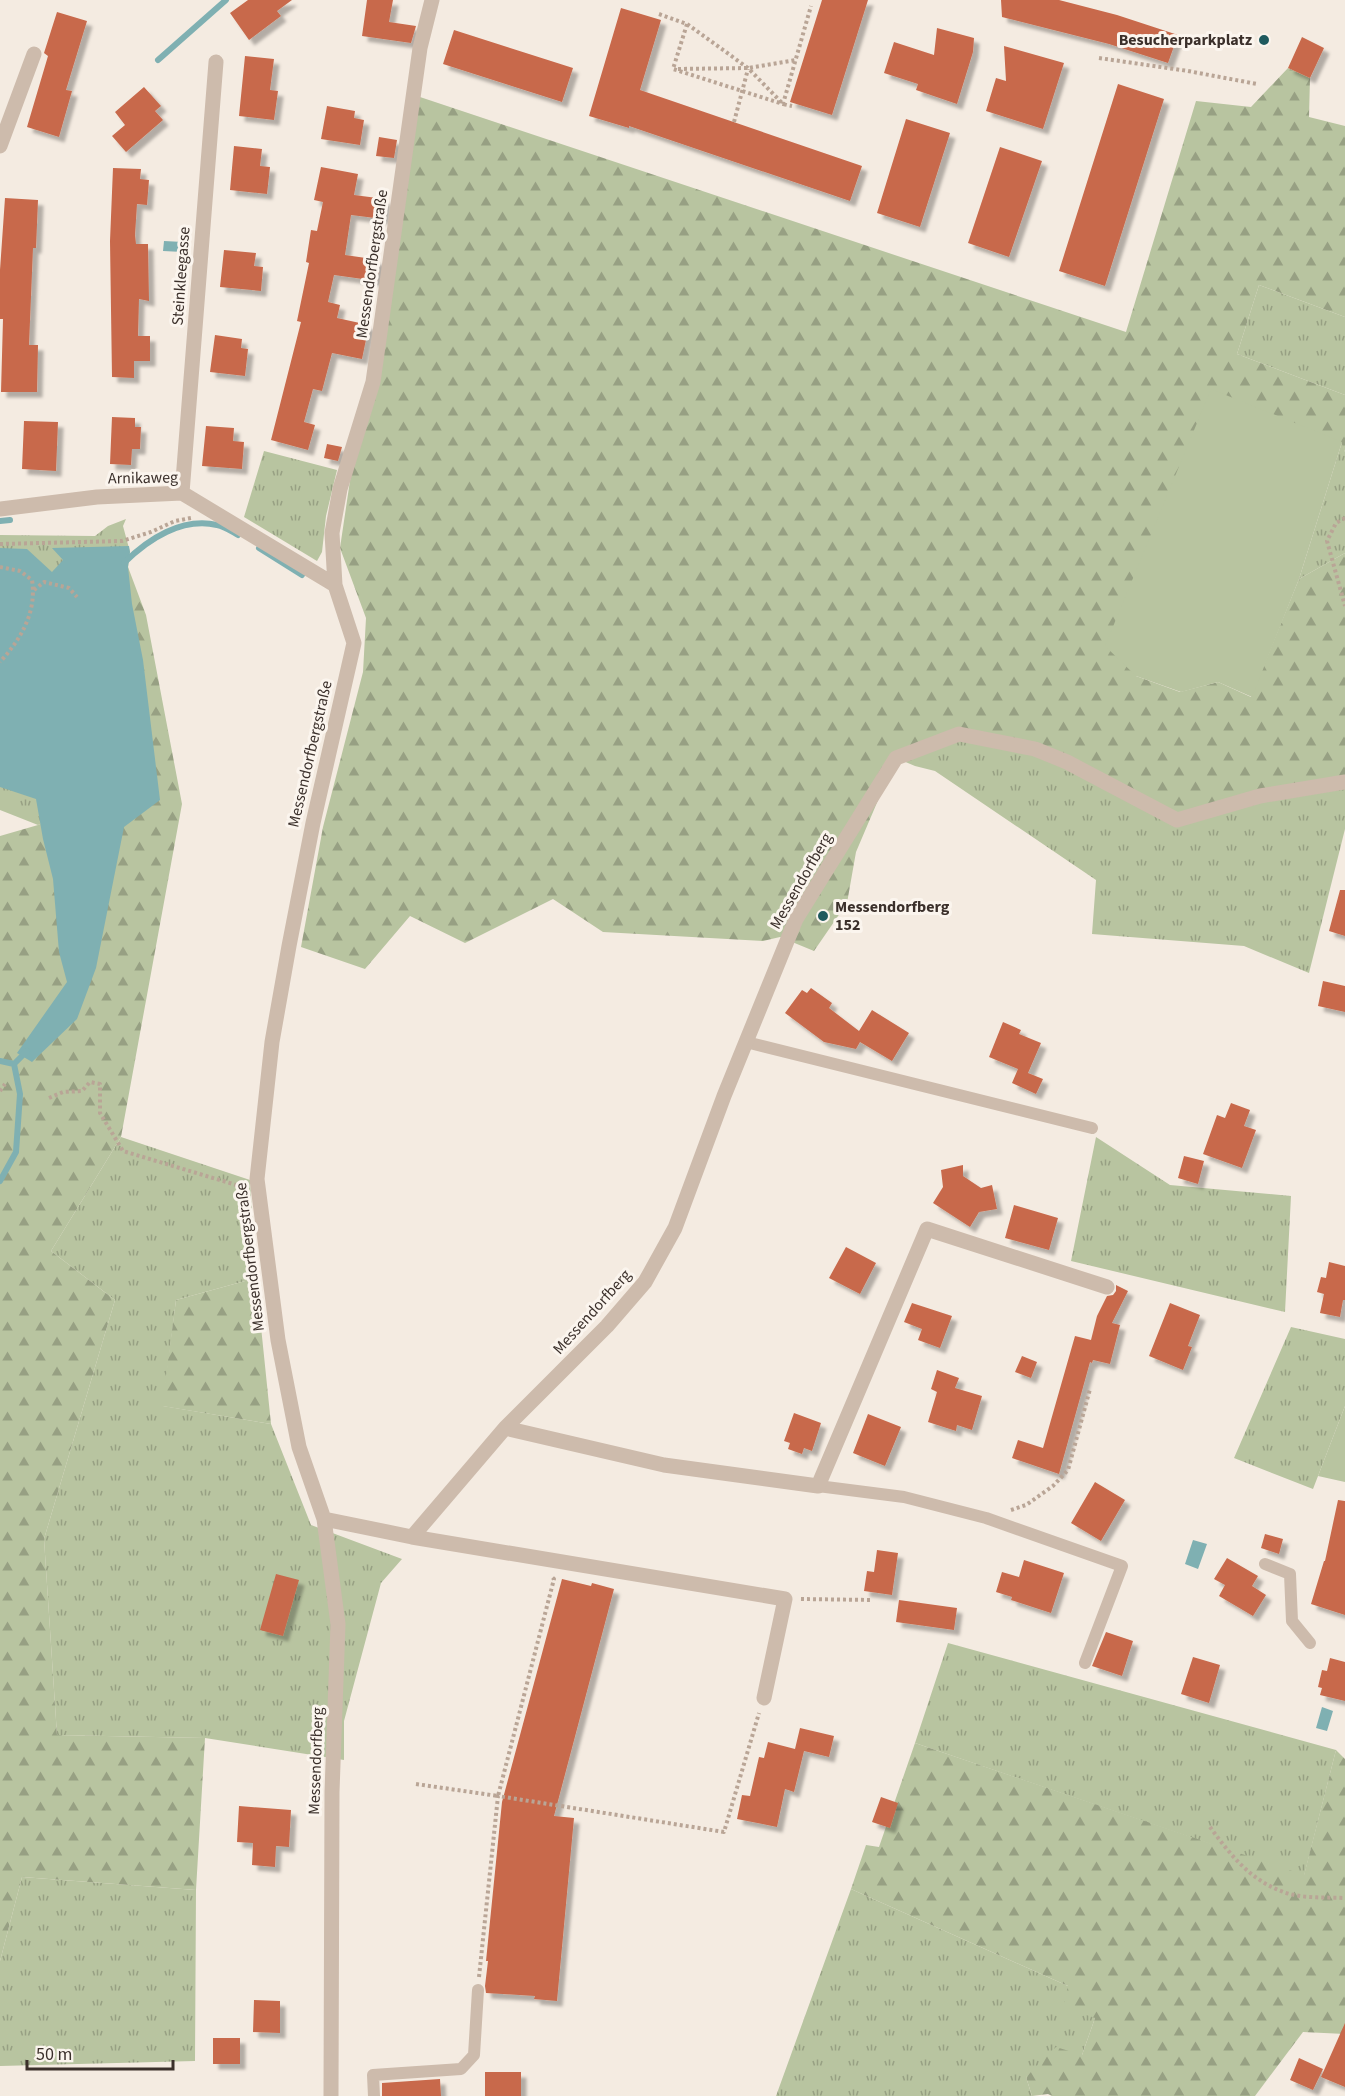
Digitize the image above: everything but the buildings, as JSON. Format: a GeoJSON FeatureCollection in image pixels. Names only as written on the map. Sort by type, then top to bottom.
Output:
{"type":"FeatureCollection","features":[{"type":"Feature","properties":{"kind":"street","name":"Messendorfbergstraße"},"geometry":{"type":"LineString","coordinates":[[324,1518],[297,1436],[278,1340],[257,1179],[272,1042],[285,967],[313,823],[354,642],[336,585],[332,533],[340,489],[373,382],[420,48],[432,0]]}},
{"type":"Feature","properties":{"kind":"street"},"geometry":{"type":"LineString","coordinates":[[0,146],[34,54]]}},
{"type":"Feature","properties":{"kind":"street","name":"Steinkleegasse"},"geometry":{"type":"LineString","coordinates":[[182,493],[216,62]]}},
{"type":"Feature","properties":{"kind":"street","name":"Arnikaweg"},"geometry":{"type":"LineString","coordinates":[[0,509],[98,496],[182,493],[336,585]]}},
{"type":"Feature","properties":{"kind":"street","name":"Messendorfberg"},"geometry":{"type":"LineString","coordinates":[[412,1538],[505,1428],[607,1326],[645,1281],[675,1228],[724,1095],[796,918],[896,758],[959,734],[1035,749],[1067,762],[1177,820],[1260,796],[1345,782]]}},
{"type":"Feature","properties":{"kind":"street"},"geometry":{"type":"LineString","coordinates":[[505,1428],[664,1465],[818,1486],[927,1229],[1107,1287]]}},
{"type":"Feature","properties":{"kind":"street"},"geometry":{"type":"LineString","coordinates":[[324,1518],[412,1538],[785,1599],[764,1698]]}},
{"type":"Feature","properties":{"kind":"street","name":"Messendorfberg"},"geometry":{"type":"LineString","coordinates":[[324,1518],[338,1624],[332,1792],[331,2096]]}},
{"type":"Feature","properties":{"kind":"lane"},"geometry":{"type":"LineString","coordinates":[[746,1042],[1092,1128]]}},
{"type":"Feature","properties":{"kind":"lane"},"geometry":{"type":"LineString","coordinates":[[818,1486],[904,1497],[986,1518],[1122,1566],[1085,1662]]}},
{"type":"Feature","properties":{"kind":"lane"},"geometry":{"type":"LineString","coordinates":[[1265,1564],[1290,1574],[1292,1621],[1310,1643]]}},
{"type":"Feature","properties":{"kind":"lane"},"geometry":{"type":"LineString","coordinates":[[374,2096],[373,2074],[461,2069],[474,2055],[478,1990]]}},
{"type":"Feature","properties":{"kind":"path"},"geometry":{"type":"LineString","coordinates":[[783,104],[811,6]]}},
{"type":"Feature","properties":{"kind":"path"},"geometry":{"type":"LineString","coordinates":[[658,14],[687,24],[748,68],[783,104]]}},
{"type":"Feature","properties":{"kind":"path"},"geometry":{"type":"LineString","coordinates":[[673,69],[687,24]]}},
{"type":"Feature","properties":{"kind":"path"},"geometry":{"type":"LineString","coordinates":[[1099,58],[1257,84]]}},
{"type":"Feature","properties":{"kind":"path"},"geometry":{"type":"LineString","coordinates":[[673,69],[748,68],[796,60]]}},
{"type":"Feature","properties":{"kind":"path"},"geometry":{"type":"LineString","coordinates":[[734,122],[748,68]]}},
{"type":"Feature","properties":{"kind":"path"},"geometry":{"type":"LineString","coordinates":[[673,69],[792,106]]}},
{"type":"Feature","properties":{"kind":"path"},"geometry":{"type":"LineString","coordinates":[[0,544],[122,541],[151,532],[175,521],[215,513]]}},
{"type":"Feature","properties":{"kind":"path"},"geometry":{"type":"LineString","coordinates":[[1345,518],[1336,523],[1327,541],[1345,606]]}},
{"type":"Feature","properties":{"kind":"path"},"geometry":{"type":"LineString","coordinates":[[0,567],[20,571],[32,580],[33,590],[32,608],[25,625],[15,645],[0,662]]}},
{"type":"Feature","properties":{"kind":"path"},"geometry":{"type":"LineString","coordinates":[[33,590],[44,582],[69,588],[77,597]]}},
{"type":"Feature","properties":{"kind":"path"},"geometry":{"type":"LineString","coordinates":[[49,1098],[63,1092],[82,1091],[90,1082],[100,1084],[100,1113],[123,1150],[259,1192]]}},
{"type":"Feature","properties":{"kind":"path"},"geometry":{"type":"LineString","coordinates":[[0,1091],[4,1084]]}},
{"type":"Feature","properties":{"kind":"path"},"geometry":{"type":"LineString","coordinates":[[986,1518],[1026,1505],[1053,1486],[1068,1470],[1090,1389]]}},
{"type":"Feature","properties":{"kind":"path"},"geometry":{"type":"LineString","coordinates":[[478,1990],[498,1796],[554,1579],[540,1558]]}},
{"type":"Feature","properties":{"kind":"path"},"geometry":{"type":"LineString","coordinates":[[785,1599],[873,1600]]}},
{"type":"Feature","properties":{"kind":"path"},"geometry":{"type":"LineString","coordinates":[[416,1784],[724,1832],[764,1698]]}},
{"type":"Feature","properties":{"kind":"path"},"geometry":{"type":"LineString","coordinates":[[1210,1827],[1226,1849],[1260,1881],[1282,1892],[1345,1898]]}},
{"type":"Feature","properties":{"kind":"green space"},"geometry":{"type":"Polygon","coordinates":[[[1288,68],[1310,78],[1309,117],[1345,126],[1345,317],[1259,285],[1237,354],[1345,395],[1345,452],[1341,442],[1136,676],[1180,692],[1218,682],[1251,697],[1299,579],[1345,553],[1345,782],[1177,820],[1067,762],[959,734],[896,758],[856,852],[847,903],[814,951],[780,937],[763,941],[603,932],[553,899],[465,943],[410,916],[365,969],[301,947],[323,827],[363,672],[366,618],[340,548],[352,467],[420,97],[1126,332],[1196,101],[1251,107],[1288,68]]]}},
{"type":"Feature","properties":{"kind":"green space"},"geometry":{"type":"Polygon","coordinates":[[[1259,285],[1345,317],[1345,395],[1237,354],[1259,285]]]}},
{"type":"Feature","properties":{"kind":"green space"},"geometry":{"type":"Polygon","coordinates":[[[1211,389],[1342,442],[1299,579],[1252,697],[1218,682],[1181,692],[1136,676],[1105,646],[1211,389]]]}},
{"type":"Feature","properties":{"kind":"green space"},"geometry":{"type":"Polygon","coordinates":[[[1342,442],[1345,452],[1345,553],[1299,579],[1342,442]]]}},
{"type":"Feature","properties":{"kind":"green space"},"geometry":{"type":"Polygon","coordinates":[[[264,451],[337,470],[326,516],[322,552],[317,561],[244,517],[264,451]]]}},
{"type":"Feature","properties":{"kind":"green space"},"geometry":{"type":"Polygon","coordinates":[[[126,519],[123,526],[130,552],[64,813],[38,825],[0,810],[0,535],[95,536],[108,526],[126,519]]]}},
{"type":"Feature","properties":{"kind":"green space"},"geometry":{"type":"Polygon","coordinates":[[[130,552],[128,567],[146,615],[182,804],[121,1137],[51,1251],[115,1300],[44,1539],[57,1735],[205,1738],[196,1890],[22,1877],[0,1961],[0,836],[38,825],[64,813],[130,552]]]}},
{"type":"Feature","properties":{"kind":"green space"},"geometry":{"type":"Polygon","coordinates":[[[959,734],[1345,782],[1345,829],[1309,973],[1244,946],[1092,934],[1096,880],[935,771],[896,758],[959,734]]]}},
{"type":"Feature","properties":{"kind":"green space"},"geometry":{"type":"Polygon","coordinates":[[[121,1137],[250,1180],[256,1278],[176,1300],[163,1406],[271,1424],[311,1525],[402,1559],[381,1583],[344,1721],[344,1760],[205,1738],[57,1735],[44,1539],[115,1300],[51,1251],[121,1137]]]}},
{"type":"Feature","properties":{"kind":"green space"},"geometry":{"type":"Polygon","coordinates":[[[1096,1137],[1170,1185],[1291,1196],[1285,1312],[1071,1261],[1096,1137]]]}},
{"type":"Feature","properties":{"kind":"green space"},"geometry":{"type":"Polygon","coordinates":[[[256,1278],[271,1424],[162,1406],[176,1300],[256,1278]]]}},
{"type":"Feature","properties":{"kind":"green space"},"geometry":{"type":"Polygon","coordinates":[[[1291,1327],[1345,1339],[1345,1406],[1313,1489],[1234,1458],[1291,1327]]]}},
{"type":"Feature","properties":{"kind":"green space"},"geometry":{"type":"Polygon","coordinates":[[[1345,1406],[1345,1482],[1318,1476],[1345,1406]]]}},
{"type":"Feature","properties":{"kind":"green space"},"geometry":{"type":"Polygon","coordinates":[[[948,1643],[1336,1750],[1304,1876],[915,1743],[948,1643]]]}},
{"type":"Feature","properties":{"kind":"green space"},"geometry":{"type":"Polygon","coordinates":[[[915,1743],[1304,1875],[1336,1750],[1345,1759],[1345,2034],[1303,2032],[1255,2096],[1052,2096],[1048,2094],[1032,2096],[1026,2077],[1056,2047],[1082,2055],[1095,2018],[1063,2007],[1068,1986],[851,1889],[866,1845],[879,1847],[915,1743]]]}},
{"type":"Feature","properties":{"kind":"green space"},"geometry":{"type":"Polygon","coordinates":[[[22,1877],[196,1890],[195,2061],[0,2066],[0,1961],[22,1877]]]}},
{"type":"Feature","properties":{"kind":"green space"},"geometry":{"type":"Polygon","coordinates":[[[851,1889],[1068,1986],[1095,2018],[1082,2055],[1026,2077],[1032,2096],[776,2096],[851,1889]]]}},
{"type":"Feature","properties":{"kind":"water"},"geometry":{"type":"Polygon","coordinates":[[[164,241],[183,242],[183,252],[163,251],[164,241]]]}},
{"type":"Feature","properties":{"kind":"water"},"geometry":{"type":"Polygon","coordinates":[[[129,546],[128,567],[132,604],[143,660],[160,800],[124,827],[96,968],[77,1019],[32,1062],[17,1053],[67,982],[59,952],[53,879],[36,799],[0,787],[0,548],[27,549],[52,572],[63,560],[52,548],[129,546]]]}},
{"type":"Feature","properties":{"kind":"water"},"geometry":{"type":"Polygon","coordinates":[[[1193,1540],[1207,1544],[1198,1569],[1185,1564],[1193,1540]]]}},
{"type":"Feature","properties":{"kind":"water"},"geometry":{"type":"Polygon","coordinates":[[[1322,1707],[1333,1711],[1327,1731],[1316,1728],[1322,1707]]]}},
{"type":"Feature","properties":{"kind":"waterway"},"geometry":{"type":"LineString","coordinates":[[158,60],[226,0]]}},
{"type":"Feature","properties":{"kind":"waterway"},"geometry":{"type":"LineString","coordinates":[[0,521],[10,520]]}},
{"type":"Feature","properties":{"kind":"waterway"},"geometry":{"type":"LineString","coordinates":[[124,563],[155,538],[191,524],[217,525],[238,535]]}},
{"type":"Feature","properties":{"kind":"waterway"},"geometry":{"type":"LineString","coordinates":[[259,548],[302,575]]}},
{"type":"Feature","properties":{"kind":"waterway"},"geometry":{"type":"LineString","coordinates":[[0,1181],[16,1152],[20,1094],[14,1064],[27,1051]]}},
{"type":"Feature","properties":{"kind":"waterway"},"geometry":{"type":"LineString","coordinates":[[0,1061],[14,1064]]}},
{"type":"Feature","properties":{"kind":"place","name":"Besucherparkplatz"},"geometry":{"type":"Point","coordinates":[1264,40]}},
{"type":"Feature","properties":{"kind":"place","name":"Messendorfberg 152"},"geometry":{"type":"Point","coordinates":[823,916]}}]}
